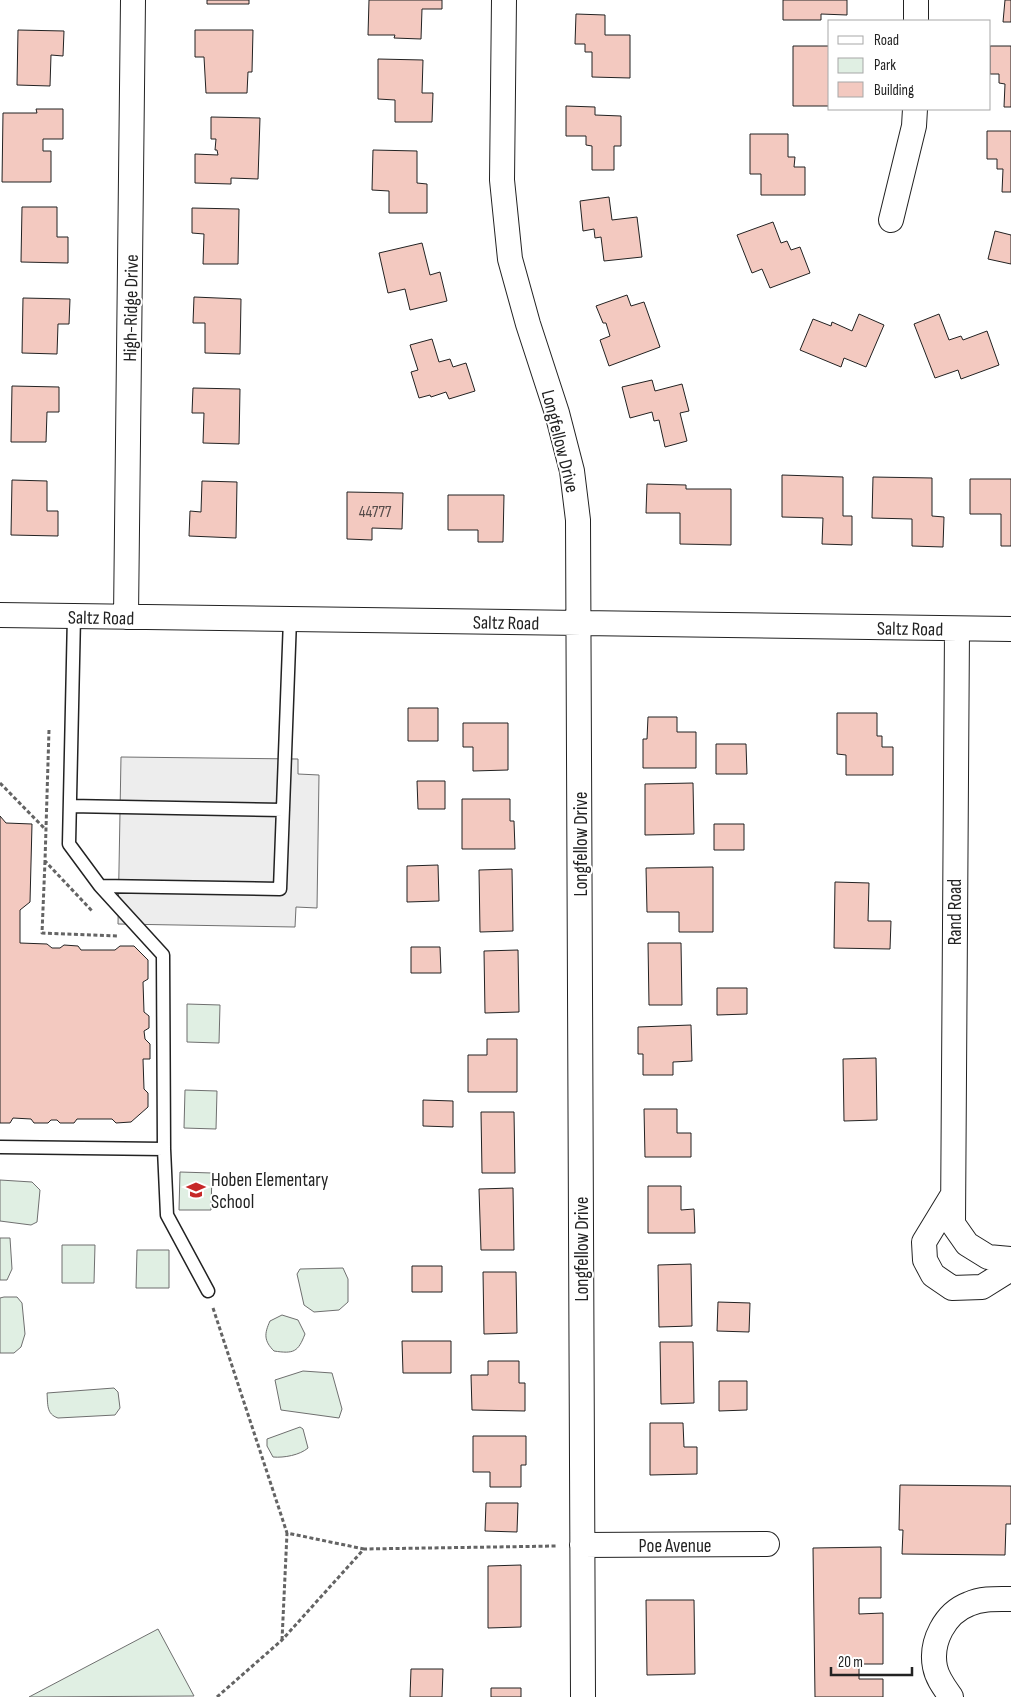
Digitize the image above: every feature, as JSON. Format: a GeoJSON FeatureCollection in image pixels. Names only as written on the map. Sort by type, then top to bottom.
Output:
{"type":"FeatureCollection","features":[{"type":"Feature","properties":{"kind":"street","name":"High-Ridge Drive"},"geometry":{"type":"LineString","coordinates":[[126,617],[133,0]]}},
{"type":"Feature","properties":{"kind":"street","name":"Longfellow Drive"},"geometry":{"type":"LineString","coordinates":[[504,0],[502,180],[510,259],[528,324],[558,413],[572,471],[578,520],[580,623],[583,1697]]}},
{"type":"Feature","properties":{"kind":"street"},"geometry":{"type":"LineString","coordinates":[[916,0],[916,20]]}},
{"type":"Feature","properties":{"kind":"street"},"geometry":{"type":"LineString","coordinates":[[891,220],[914,126],[914,110]]}},
{"type":"Feature","properties":{"kind":"street","name":"Saltz Road"},"geometry":{"type":"LineString","coordinates":[[0,616],[1011,629]]}},
{"type":"Feature","properties":{"kind":"street","name":"Rand Road"},"geometry":{"type":"LineString","coordinates":[[957,629],[953,1224],[967,1244],[988,1257],[1011,1259]]}},
{"type":"Feature","properties":{"kind":"street"},"geometry":{"type":"LineString","coordinates":[[952,1196],[924,1242],[925,1260],[932,1275],[952,1288],[982,1287],[1011,1269]]}},
{"type":"Feature","properties":{"kind":"street","name":"Poe Avenue"},"geometry":{"type":"LineString","coordinates":[[582,1546],[767,1544]]}},
{"type":"Feature","properties":{"kind":"street"},"geometry":{"type":"LineString","coordinates":[[951,1697],[938,1679],[934,1654],[937,1637],[946,1622],[958,1610],[969,1604],[990,1599],[1011,1599]]}},
{"type":"Feature","properties":{"kind":"lane"},"geometry":{"type":"LineString","coordinates":[[74,616],[69,844],[100,886],[163,955],[164,1149],[167,1215],[208,1291]]}},
{"type":"Feature","properties":{"kind":"lane"},"geometry":{"type":"LineString","coordinates":[[100,886],[280,889],[290,619]]}},
{"type":"Feature","properties":{"kind":"lane"},"geometry":{"type":"LineString","coordinates":[[70,806],[283,810]]}},
{"type":"Feature","properties":{"kind":"lane"},"geometry":{"type":"LineString","coordinates":[[0,1147],[164,1149]]}},
{"type":"Feature","properties":{"kind":"path"},"geometry":{"type":"LineString","coordinates":[[0,782],[46,830]]}},
{"type":"Feature","properties":{"kind":"path"},"geometry":{"type":"LineString","coordinates":[[208,1291],[287,1533],[282,1640]]}},
{"type":"Feature","properties":{"kind":"path"},"geometry":{"type":"LineString","coordinates":[[287,1533],[364,1549],[582,1546]]}},
{"type":"Feature","properties":{"kind":"path"},"geometry":{"type":"LineString","coordinates":[[217,1697],[282,1640],[364,1549]]}},
{"type":"Feature","properties":{"kind":"green space"},"geometry":{"type":"Polygon","coordinates":[[[187,1004],[220,1005],[219,1043],[187,1042],[187,1004]]]}},
{"type":"Feature","properties":{"kind":"green space"},"geometry":{"type":"Polygon","coordinates":[[[185,1090],[217,1091],[216,1129],[184,1128],[185,1090]]]}},
{"type":"Feature","properties":{"kind":"green space"},"geometry":{"type":"Polygon","coordinates":[[[180,1172],[212,1173],[211,1210],[179,1210],[180,1172]]]}},
{"type":"Feature","properties":{"kind":"green space"},"geometry":{"type":"Polygon","coordinates":[[[0,1180],[32,1182],[40,1190],[37,1222],[31,1225],[0,1221],[0,1180]]]}},
{"type":"Feature","properties":{"kind":"green space"},"geometry":{"type":"Polygon","coordinates":[[[0,1238],[10,1238],[12,1269],[7,1280],[0,1280],[0,1238]]]}},
{"type":"Feature","properties":{"kind":"green space"},"geometry":{"type":"Polygon","coordinates":[[[62,1245],[95,1245],[94,1283],[62,1283],[62,1245]]]}},
{"type":"Feature","properties":{"kind":"green space"},"geometry":{"type":"Polygon","coordinates":[[[137,1250],[169,1250],[169,1288],[136,1288],[137,1250]]]}},
{"type":"Feature","properties":{"kind":"green space"},"geometry":{"type":"Polygon","coordinates":[[[343,1268],[348,1279],[348,1302],[339,1310],[314,1312],[304,1305],[297,1274],[300,1269],[343,1268]]]}},
{"type":"Feature","properties":{"kind":"green space"},"geometry":{"type":"Polygon","coordinates":[[[17,1297],[22,1303],[25,1334],[21,1347],[14,1353],[0,1353],[0,1298],[17,1297]]]}},
{"type":"Feature","properties":{"kind":"green space"},"geometry":{"type":"Polygon","coordinates":[[[282,1315],[298,1320],[305,1334],[300,1345],[291,1352],[274,1351],[268,1344],[266,1337],[270,1321],[282,1315]]]}},
{"type":"Feature","properties":{"kind":"green space"},"geometry":{"type":"Polygon","coordinates":[[[303,1371],[332,1373],[342,1409],[339,1418],[281,1410],[275,1380],[303,1371]]]}},
{"type":"Feature","properties":{"kind":"green space"},"geometry":{"type":"Polygon","coordinates":[[[114,1388],[118,1392],[120,1408],[115,1415],[58,1418],[51,1414],[48,1408],[47,1393],[114,1388]]]}},
{"type":"Feature","properties":{"kind":"green space"},"geometry":{"type":"Polygon","coordinates":[[[300,1427],[303,1429],[308,1448],[292,1456],[273,1457],[267,1446],[267,1439],[300,1427]]]}},
{"type":"Feature","properties":{"kind":"green space"},"geometry":{"type":"Polygon","coordinates":[[[158,1629],[194,1696],[29,1697],[158,1629]]]}},
{"type":"Feature","properties":{"kind":"shaded area"},"geometry":{"type":"Polygon","coordinates":[[[121,757],[298,759],[298,774],[319,775],[317,908],[296,907],[295,927],[118,924],[121,757]]]}},
{"type":"Feature","properties":{"kind":"building"},"geometry":{"type":"Polygon","coordinates":[[[207,0],[249,0],[249,4],[207,4],[207,0]]]}},
{"type":"Feature","properties":{"kind":"building"},"geometry":{"type":"Polygon","coordinates":[[[369,0],[442,0],[442,9],[422,9],[421,39],[394,38],[395,35],[368,35],[369,0]]]}},
{"type":"Feature","properties":{"kind":"building"},"geometry":{"type":"Polygon","coordinates":[[[783,0],[847,0],[847,15],[821,14],[821,20],[783,20],[783,0]]]}},
{"type":"Feature","properties":{"kind":"building"},"geometry":{"type":"Polygon","coordinates":[[[1005,0],[1011,0],[1011,22],[1003,22],[1005,0]]]}},
{"type":"Feature","properties":{"kind":"building"},"geometry":{"type":"Polygon","coordinates":[[[576,14],[605,15],[605,35],[630,35],[630,78],[592,77],[592,52],[585,52],[585,44],[575,44],[576,14]]]}},
{"type":"Feature","properties":{"kind":"building"},"geometry":{"type":"Polygon","coordinates":[[[18,30],[64,31],[63,56],[51,55],[50,86],[17,85],[18,30]]]}},
{"type":"Feature","properties":{"kind":"building"},"geometry":{"type":"Polygon","coordinates":[[[195,30],[253,30],[252,72],[248,72],[247,93],[206,93],[204,57],[195,57],[195,30]]]}},
{"type":"Feature","properties":{"kind":"building"},"geometry":{"type":"Polygon","coordinates":[[[793,46],[828,46],[828,106],[793,106],[793,46]]]}},
{"type":"Feature","properties":{"kind":"building"},"geometry":{"type":"Polygon","coordinates":[[[991,46],[1011,46],[1011,107],[1004,107],[1005,84],[999,83],[999,74],[991,74],[991,46]]]}},
{"type":"Feature","properties":{"kind":"building"},"geometry":{"type":"Polygon","coordinates":[[[378,59],[423,60],[422,93],[433,93],[432,122],[395,122],[395,100],[378,99],[378,59]]]}},
{"type":"Feature","properties":{"kind":"building"},"geometry":{"type":"Polygon","coordinates":[[[566,106],[595,107],[595,115],[621,116],[621,146],[614,146],[614,170],[592,170],[592,146],[586,145],[586,136],[566,136],[566,106]]]}},
{"type":"Feature","properties":{"kind":"building"},"geometry":{"type":"Polygon","coordinates":[[[36,109],[63,109],[63,139],[43,139],[43,151],[51,151],[51,182],[2,182],[3,113],[37,113],[36,109]]]}},
{"type":"Feature","properties":{"kind":"building"},"geometry":{"type":"Polygon","coordinates":[[[211,117],[260,118],[258,179],[231,178],[231,184],[195,183],[195,154],[218,155],[217,150],[215,150],[216,139],[211,139],[211,117]]]}},
{"type":"Feature","properties":{"kind":"building"},"geometry":{"type":"Polygon","coordinates":[[[987,131],[1011,131],[1011,192],[1002,192],[1003,169],[997,169],[997,159],[987,159],[987,131]]]}},
{"type":"Feature","properties":{"kind":"building"},"geometry":{"type":"Polygon","coordinates":[[[750,134],[788,134],[788,157],[795,157],[794,167],[805,167],[805,195],[761,195],[761,174],[750,174],[750,134]]]}},
{"type":"Feature","properties":{"kind":"building"},"geometry":{"type":"Polygon","coordinates":[[[373,150],[417,151],[417,183],[427,184],[427,213],[389,213],[389,191],[372,190],[373,150]]]}},
{"type":"Feature","properties":{"kind":"building"},"geometry":{"type":"Polygon","coordinates":[[[609,197],[612,220],[637,217],[642,257],[604,261],[601,237],[595,238],[594,229],[583,231],[580,201],[609,197]]]}},
{"type":"Feature","properties":{"kind":"building"},"geometry":{"type":"Polygon","coordinates":[[[22,207],[57,207],[57,237],[68,237],[68,263],[21,262],[22,207]]]}},
{"type":"Feature","properties":{"kind":"building"},"geometry":{"type":"Polygon","coordinates":[[[192,208],[239,209],[238,264],[203,264],[204,234],[192,233],[192,208]]]}},
{"type":"Feature","properties":{"kind":"building"},"geometry":{"type":"Polygon","coordinates":[[[773,222],[781,243],[787,241],[791,250],[800,247],[810,273],[770,288],[762,269],[752,273],[737,235],[773,222]]]}},
{"type":"Feature","properties":{"kind":"building"},"geometry":{"type":"Polygon","coordinates":[[[995,231],[1011,235],[1011,264],[988,259],[995,231]]]}},
{"type":"Feature","properties":{"kind":"building"},"geometry":{"type":"Polygon","coordinates":[[[422,243],[430,275],[440,272],[447,301],[410,310],[405,289],[388,293],[379,253],[422,243]]]}},
{"type":"Feature","properties":{"kind":"building"},"geometry":{"type":"Polygon","coordinates":[[[627,295],[631,306],[644,302],[660,347],[609,366],[600,340],[610,336],[606,323],[603,323],[596,306],[627,295]]]}},
{"type":"Feature","properties":{"kind":"building"},"geometry":{"type":"Polygon","coordinates":[[[194,297],[241,299],[240,354],[205,353],[205,323],[193,323],[194,297]]]}},
{"type":"Feature","properties":{"kind":"building"},"geometry":{"type":"Polygon","coordinates":[[[23,298],[70,299],[69,324],[58,324],[57,354],[22,353],[23,298]]]}},
{"type":"Feature","properties":{"kind":"building"},"geometry":{"type":"Polygon","coordinates":[[[859,314],[884,325],[866,367],[844,358],[841,367],[800,350],[813,319],[831,326],[832,322],[852,331],[859,314]]]}},
{"type":"Feature","properties":{"kind":"building"},"geometry":{"type":"Polygon","coordinates":[[[939,314],[949,340],[961,336],[963,340],[987,331],[999,365],[961,379],[958,370],[935,378],[914,324],[939,314]]]}},
{"type":"Feature","properties":{"kind":"building"},"geometry":{"type":"Polygon","coordinates":[[[432,339],[439,362],[450,359],[453,367],[466,363],[475,391],[449,399],[446,392],[431,397],[430,395],[419,398],[411,372],[418,370],[410,345],[432,339]]]}},
{"type":"Feature","properties":{"kind":"building"},"geometry":{"type":"Polygon","coordinates":[[[652,380],[655,391],[682,384],[689,411],[680,413],[687,441],[665,447],[659,420],[654,421],[652,412],[630,418],[622,387],[652,380]]]}},
{"type":"Feature","properties":{"kind":"building"},"geometry":{"type":"Polygon","coordinates":[[[12,386],[59,387],[59,412],[47,412],[46,442],[11,442],[12,386]]]}},
{"type":"Feature","properties":{"kind":"building"},"geometry":{"type":"Polygon","coordinates":[[[193,388],[240,389],[239,444],[203,443],[204,413],[192,413],[193,388]]]}},
{"type":"Feature","properties":{"kind":"building"},"geometry":{"type":"Polygon","coordinates":[[[782,475],[843,477],[843,516],[852,516],[852,545],[822,544],[823,518],[782,517],[782,475]]]}},
{"type":"Feature","properties":{"kind":"building"},"geometry":{"type":"Polygon","coordinates":[[[873,477],[932,478],[932,516],[944,517],[943,547],[912,546],[912,519],[872,518],[873,477]]]}},
{"type":"Feature","properties":{"kind":"building"},"geometry":{"type":"Polygon","coordinates":[[[970,479],[1011,479],[1011,546],[1001,546],[1001,514],[970,514],[970,479]]]}},
{"type":"Feature","properties":{"kind":"building"},"geometry":{"type":"Polygon","coordinates":[[[12,480],[47,481],[47,511],[58,511],[58,536],[11,535],[12,480]]]}},
{"type":"Feature","properties":{"kind":"building"},"geometry":{"type":"Polygon","coordinates":[[[202,481],[237,482],[236,538],[189,536],[190,511],[201,512],[202,481]]]}},
{"type":"Feature","properties":{"kind":"building"},"geometry":{"type":"Polygon","coordinates":[[[647,484],[686,485],[686,489],[731,489],[731,545],[680,544],[680,513],[646,513],[647,484]]]}},
{"type":"Feature","properties":{"kind":"building"},"geometry":{"type":"Polygon","coordinates":[[[347,492],[403,493],[402,529],[372,528],[372,540],[347,539],[347,492]]]}},
{"type":"Feature","properties":{"kind":"building"},"geometry":{"type":"Polygon","coordinates":[[[448,495],[504,495],[503,542],[478,542],[478,530],[448,530],[448,495]]]}},
{"type":"Feature","properties":{"kind":"building"},"geometry":{"type":"Polygon","coordinates":[[[408,708],[438,708],[438,741],[408,741],[408,708]]]}},
{"type":"Feature","properties":{"kind":"building"},"geometry":{"type":"Polygon","coordinates":[[[837,713],[877,713],[877,736],[882,736],[882,747],[893,747],[893,775],[846,775],[846,755],[837,754],[837,713]]]}},
{"type":"Feature","properties":{"kind":"building"},"geometry":{"type":"Polygon","coordinates":[[[648,717],[677,717],[677,732],[696,732],[696,768],[643,768],[643,739],[647,739],[648,717]]]}},
{"type":"Feature","properties":{"kind":"building"},"geometry":{"type":"Polygon","coordinates":[[[463,723],[508,723],[508,770],[473,771],[473,747],[463,747],[463,723]]]}},
{"type":"Feature","properties":{"kind":"building"},"geometry":{"type":"Polygon","coordinates":[[[716,744],[746,744],[747,774],[716,774],[716,744]]]}},
{"type":"Feature","properties":{"kind":"building"},"geometry":{"type":"Polygon","coordinates":[[[417,781],[445,781],[445,809],[418,809],[417,781]]]}},
{"type":"Feature","properties":{"kind":"building"},"geometry":{"type":"Polygon","coordinates":[[[693,783],[694,834],[645,835],[645,784],[693,783]]]}},
{"type":"Feature","properties":{"kind":"building"},"geometry":{"type":"Polygon","coordinates":[[[462,799],[510,799],[510,821],[514,821],[515,849],[462,849],[462,799]]]}},
{"type":"Feature","properties":{"kind":"building"},"geometry":{"type":"Polygon","coordinates":[[[0,816],[6,823],[32,824],[30,902],[20,910],[20,943],[47,944],[52,948],[60,948],[64,945],[78,946],[81,950],[115,950],[120,946],[134,946],[148,960],[148,979],[143,982],[144,1012],[149,1016],[149,1028],[144,1031],[145,1039],[150,1044],[150,1059],[143,1059],[144,1089],[148,1093],[148,1107],[131,1122],[116,1123],[112,1119],[77,1119],[74,1123],[60,1123],[57,1120],[51,1120],[48,1123],[34,1123],[31,1119],[13,1118],[10,1123],[0,1123],[0,816]]]}},
{"type":"Feature","properties":{"kind":"building"},"geometry":{"type":"Polygon","coordinates":[[[714,824],[744,824],[744,850],[714,850],[714,824]]]}},
{"type":"Feature","properties":{"kind":"building"},"geometry":{"type":"Polygon","coordinates":[[[438,865],[439,901],[407,902],[407,866],[438,865]]]}},
{"type":"Feature","properties":{"kind":"building"},"geometry":{"type":"Polygon","coordinates":[[[713,867],[713,932],[679,932],[679,912],[647,912],[646,868],[713,867]]]}},
{"type":"Feature","properties":{"kind":"building"},"geometry":{"type":"Polygon","coordinates":[[[512,869],[513,931],[480,932],[479,870],[512,869]]]}},
{"type":"Feature","properties":{"kind":"building"},"geometry":{"type":"Polygon","coordinates":[[[835,882],[869,883],[868,921],[891,921],[890,949],[834,948],[835,882]]]}},
{"type":"Feature","properties":{"kind":"building"},"geometry":{"type":"Polygon","coordinates":[[[648,943],[681,943],[682,1005],[649,1005],[648,943]]]}},
{"type":"Feature","properties":{"kind":"building"},"geometry":{"type":"Polygon","coordinates":[[[411,947],[440,947],[441,973],[411,973],[411,947]]]}},
{"type":"Feature","properties":{"kind":"building"},"geometry":{"type":"Polygon","coordinates":[[[518,950],[519,1012],[485,1013],[484,951],[518,950]]]}},
{"type":"Feature","properties":{"kind":"building"},"geometry":{"type":"Polygon","coordinates":[[[717,988],[747,988],[747,1014],[717,1015],[717,988]]]}},
{"type":"Feature","properties":{"kind":"building"},"geometry":{"type":"Polygon","coordinates":[[[691,1025],[692,1061],[673,1062],[673,1075],[643,1075],[643,1054],[638,1054],[638,1027],[691,1025]]]}},
{"type":"Feature","properties":{"kind":"building"},"geometry":{"type":"Polygon","coordinates":[[[487,1039],[517,1039],[517,1092],[468,1092],[468,1055],[487,1055],[487,1039]]]}},
{"type":"Feature","properties":{"kind":"building"},"geometry":{"type":"Polygon","coordinates":[[[876,1058],[877,1120],[844,1121],[843,1059],[876,1058]]]}},
{"type":"Feature","properties":{"kind":"building"},"geometry":{"type":"Polygon","coordinates":[[[423,1100],[453,1101],[453,1127],[423,1126],[423,1100]]]}},
{"type":"Feature","properties":{"kind":"building"},"geometry":{"type":"Polygon","coordinates":[[[644,1109],[677,1109],[677,1133],[691,1133],[691,1157],[645,1157],[644,1109]]]}},
{"type":"Feature","properties":{"kind":"building"},"geometry":{"type":"Polygon","coordinates":[[[481,1112],[514,1112],[515,1173],[482,1173],[481,1112]]]}},
{"type":"Feature","properties":{"kind":"building"},"geometry":{"type":"Polygon","coordinates":[[[648,1186],[681,1186],[681,1210],[694,1209],[695,1233],[648,1233],[648,1186]]]}},
{"type":"Feature","properties":{"kind":"building"},"geometry":{"type":"Polygon","coordinates":[[[513,1188],[514,1250],[481,1250],[479,1189],[513,1188]]]}},
{"type":"Feature","properties":{"kind":"building"},"geometry":{"type":"Polygon","coordinates":[[[691,1264],[692,1326],[659,1327],[658,1265],[691,1264]]]}},
{"type":"Feature","properties":{"kind":"building"},"geometry":{"type":"Polygon","coordinates":[[[412,1266],[442,1266],[442,1292],[412,1292],[412,1266]]]}},
{"type":"Feature","properties":{"kind":"building"},"geometry":{"type":"Polygon","coordinates":[[[483,1272],[516,1272],[517,1333],[484,1334],[483,1272]]]}},
{"type":"Feature","properties":{"kind":"building"},"geometry":{"type":"Polygon","coordinates":[[[718,1302],[750,1303],[749,1332],[717,1331],[718,1302]]]}},
{"type":"Feature","properties":{"kind":"building"},"geometry":{"type":"Polygon","coordinates":[[[402,1341],[451,1341],[451,1373],[403,1373],[402,1341]]]}},
{"type":"Feature","properties":{"kind":"building"},"geometry":{"type":"Polygon","coordinates":[[[660,1342],[693,1342],[694,1403],[661,1404],[660,1342]]]}},
{"type":"Feature","properties":{"kind":"building"},"geometry":{"type":"Polygon","coordinates":[[[488,1361],[519,1361],[519,1383],[525,1383],[525,1411],[472,1410],[471,1375],[488,1375],[488,1361]]]}},
{"type":"Feature","properties":{"kind":"building"},"geometry":{"type":"Polygon","coordinates":[[[719,1381],[747,1381],[747,1410],[719,1411],[719,1381]]]}},
{"type":"Feature","properties":{"kind":"building"},"geometry":{"type":"Polygon","coordinates":[[[650,1423],[683,1423],[684,1447],[697,1447],[697,1474],[650,1475],[650,1423]]]}},
{"type":"Feature","properties":{"kind":"building"},"geometry":{"type":"Polygon","coordinates":[[[473,1436],[526,1436],[526,1465],[521,1465],[521,1487],[490,1487],[490,1472],[473,1472],[473,1436]]]}},
{"type":"Feature","properties":{"kind":"building"},"geometry":{"type":"Polygon","coordinates":[[[900,1485],[1011,1486],[1011,1524],[1006,1524],[1005,1555],[902,1554],[903,1530],[899,1530],[900,1485]]]}},
{"type":"Feature","properties":{"kind":"building"},"geometry":{"type":"Polygon","coordinates":[[[486,1503],[518,1503],[517,1532],[485,1531],[486,1503]]]}},
{"type":"Feature","properties":{"kind":"building"},"geometry":{"type":"Polygon","coordinates":[[[881,1547],[881,1598],[859,1598],[859,1614],[883,1613],[883,1664],[859,1664],[859,1679],[883,1679],[883,1697],[815,1697],[813,1548],[881,1547]]]}},
{"type":"Feature","properties":{"kind":"building"},"geometry":{"type":"Polygon","coordinates":[[[521,1565],[521,1627],[488,1628],[488,1566],[521,1565]]]}},
{"type":"Feature","properties":{"kind":"building"},"geometry":{"type":"Polygon","coordinates":[[[646,1600],[694,1600],[695,1674],[647,1675],[646,1600]]]}},
{"type":"Feature","properties":{"kind":"building"},"geometry":{"type":"Polygon","coordinates":[[[411,1669],[443,1669],[442,1697],[410,1697],[411,1669]]]}},
{"type":"Feature","properties":{"kind":"building"},"geometry":{"type":"Polygon","coordinates":[[[491,1688],[521,1688],[521,1697],[491,1697],[491,1688]]]}},
{"type":"Feature","properties":{"kind":"place","name":"Hoben Elementary School"},"geometry":{"type":"Point","coordinates":[196,1190]}}]}
